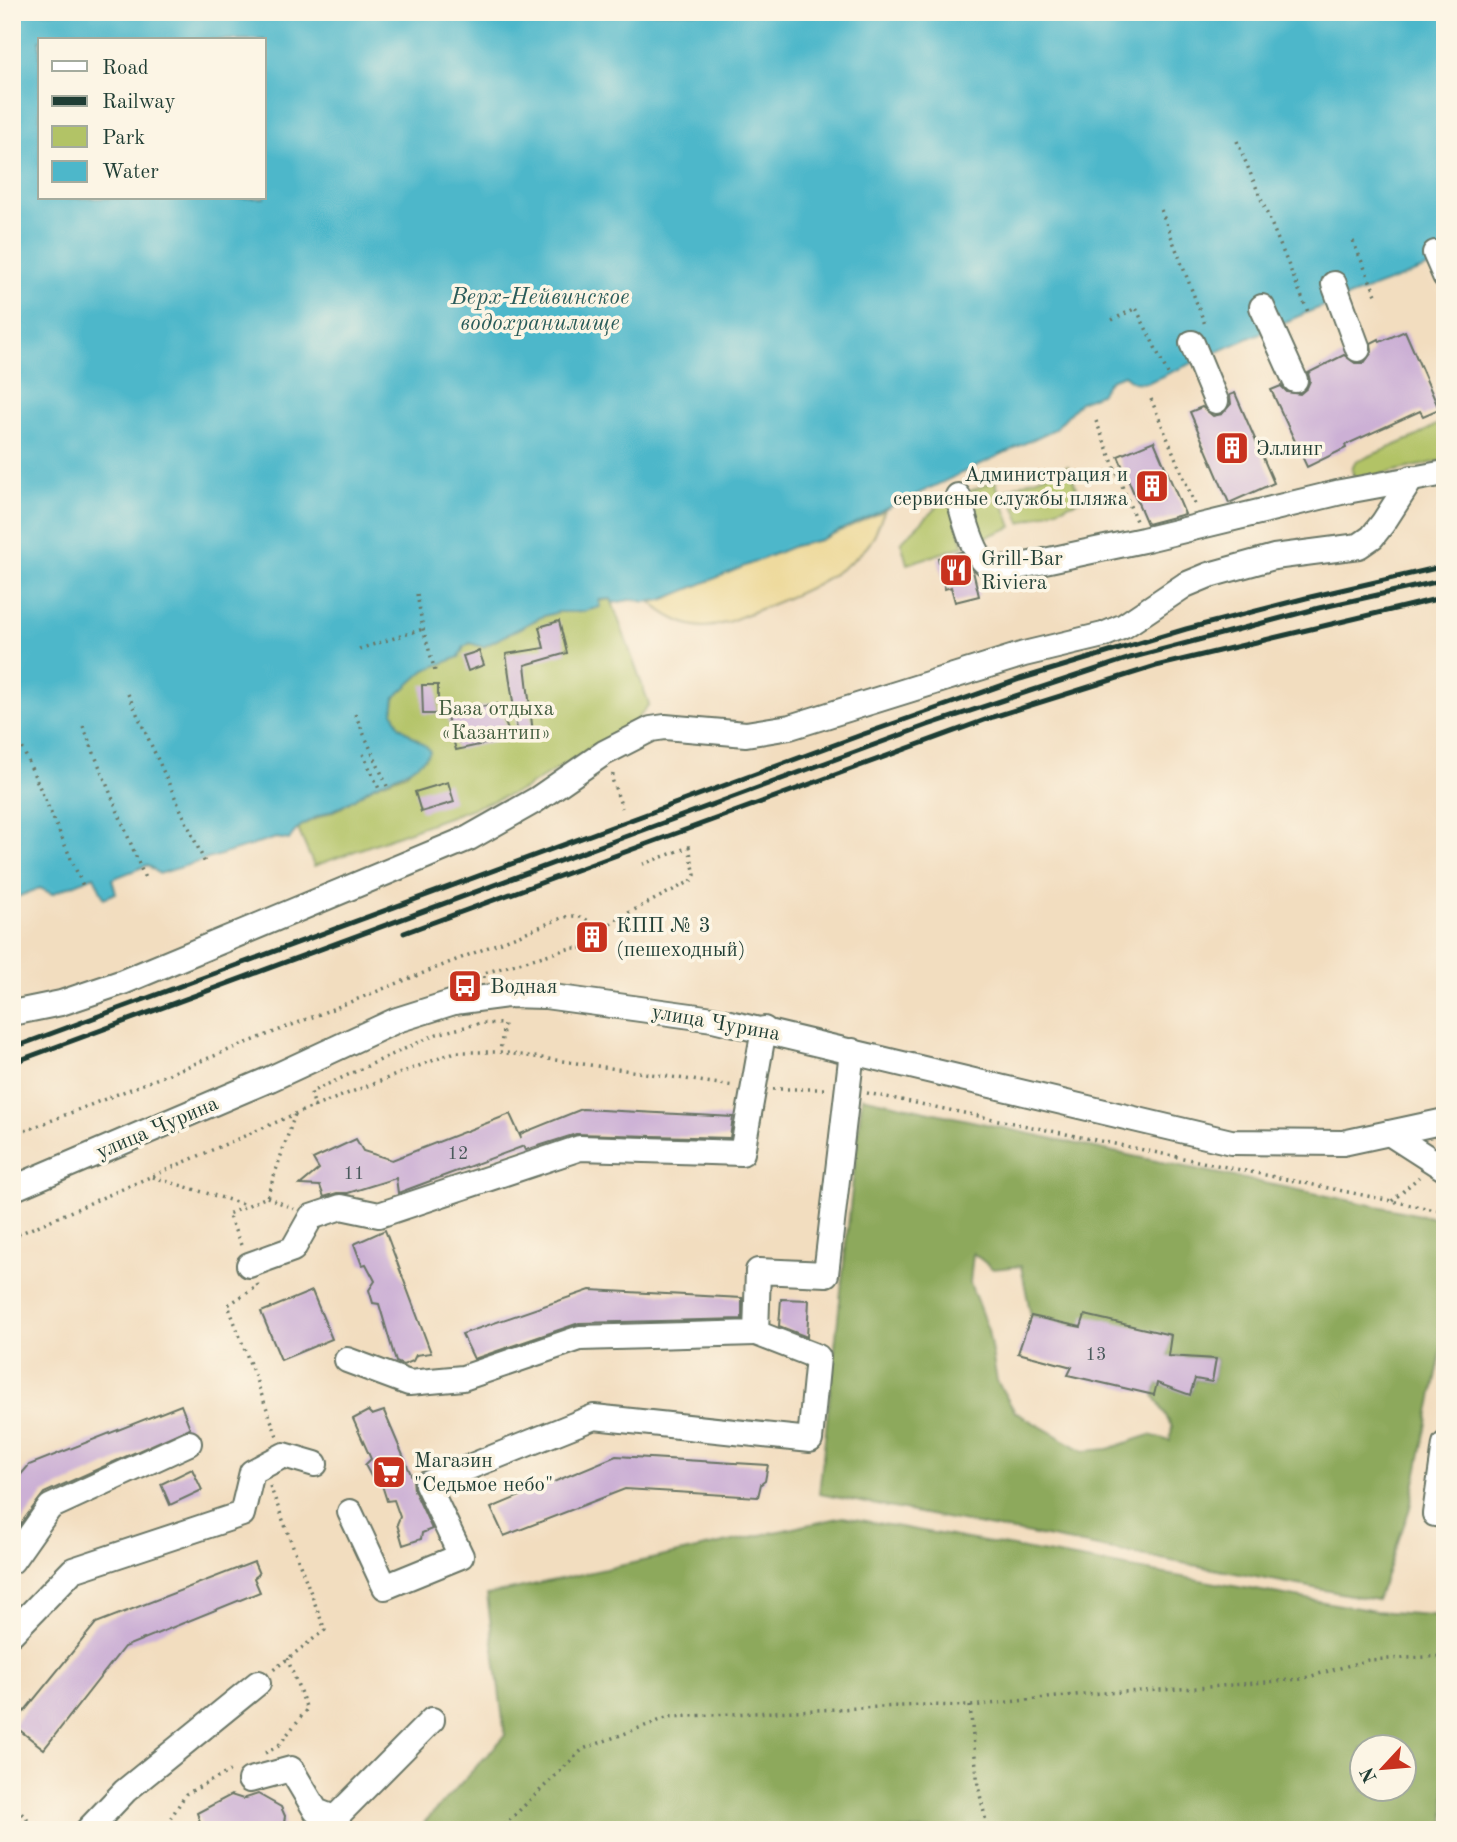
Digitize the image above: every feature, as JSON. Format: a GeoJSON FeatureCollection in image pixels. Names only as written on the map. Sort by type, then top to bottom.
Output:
{"type":"FeatureCollection","features":[{"type":"Feature","properties":{"kind":"street"},"geometry":{"type":"LineString","coordinates":[[1435,253],[1445,276]]}},
{"type":"Feature","properties":{"kind":"street"},"geometry":{"type":"LineString","coordinates":[[1334,284],[1358,349]]}},
{"type":"Feature","properties":{"kind":"street"},"geometry":{"type":"LineString","coordinates":[[1262,307],[1295,380]]}},
{"type":"Feature","properties":{"kind":"street"},"geometry":{"type":"LineString","coordinates":[[1201,341],[1216,401]]}},
{"type":"Feature","properties":{"kind":"street"},"geometry":{"type":"LineString","coordinates":[[958,496],[975,545],[986,564],[1007,569],[1314,499],[1445,473]]}},
{"type":"Feature","properties":{"kind":"street"},"geometry":{"type":"LineString","coordinates":[[12,1013],[61,1003],[123,982],[469,838],[536,800],[619,744],[651,729],[666,727],[746,734],[790,727],[1024,654],[1103,635],[1124,626],[1185,585],[1209,575],[1274,557],[1359,546],[1372,537],[1383,523],[1412,478]]}},
{"type":"Feature","properties":{"kind":"street","name":"улица Чурина"},"geometry":{"type":"LineString","coordinates":[[12,1189],[426,1009],[483,997],[524,995],[713,1019],[764,1029],[1231,1142],[1343,1143],[1445,1121]]}},
{"type":"Feature","properties":{"kind":"street"},"geometry":{"type":"LineString","coordinates":[[250,1266],[293,1249],[311,1217],[341,1207],[379,1215],[580,1148],[742,1153],[764,1029]]}},
{"type":"Feature","properties":{"kind":"street"},"geometry":{"type":"LineString","coordinates":[[756,1333],[758,1271],[826,1274],[852,1051]]}},
{"type":"Feature","properties":{"kind":"street"},"geometry":{"type":"LineString","coordinates":[[1389,1133],[1445,1169]]}},
{"type":"Feature","properties":{"kind":"street"},"geometry":{"type":"LineString","coordinates":[[347,1360],[409,1383],[463,1378],[580,1338],[756,1333],[818,1357],[810,1440],[594,1417],[427,1483],[461,1556],[385,1587],[350,1512]]}},
{"type":"Feature","properties":{"kind":"street"},"geometry":{"type":"LineString","coordinates":[[12,1561],[50,1507],[189,1443]]}},
{"type":"Feature","properties":{"kind":"street"},"geometry":{"type":"LineString","coordinates":[[1445,1444],[1435,1514],[1445,1515]]}},
{"type":"Feature","properties":{"kind":"street"},"geometry":{"type":"LineString","coordinates":[[12,1633],[73,1570],[242,1514],[252,1472],[284,1455],[315,1464]]}},
{"type":"Feature","properties":{"kind":"street"},"geometry":{"type":"LineString","coordinates":[[88,1830],[125,1791],[258,1683]]}},
{"type":"Feature","properties":{"kind":"street"},"geometry":{"type":"LineString","coordinates":[[246,1769],[290,1769],[316,1811],[328,1824],[432,1720]]}},
{"type":"Feature","properties":{"kind":"path"},"geometry":{"type":"LineString","coordinates":[[1237,141],[1308,312]]}},
{"type":"Feature","properties":{"kind":"path"},"geometry":{"type":"LineString","coordinates":[[1161,210],[1201,341]]}},
{"type":"Feature","properties":{"kind":"path"},"geometry":{"type":"LineString","coordinates":[[1353,241],[1377,297]]}},
{"type":"Feature","properties":{"kind":"path"},"geometry":{"type":"LineString","coordinates":[[1112,320],[1136,309],[1168,374]]}},
{"type":"Feature","properties":{"kind":"path"},"geometry":{"type":"LineString","coordinates":[[1151,399],[1203,526]]}},
{"type":"Feature","properties":{"kind":"path"},"geometry":{"type":"LineString","coordinates":[[1096,421],[1143,540]]}},
{"type":"Feature","properties":{"kind":"path"},"geometry":{"type":"LineString","coordinates":[[417,594],[435,671]]}},
{"type":"Feature","properties":{"kind":"path"},"geometry":{"type":"LineString","coordinates":[[359,649],[424,629]]}},
{"type":"Feature","properties":{"kind":"path"},"geometry":{"type":"LineString","coordinates":[[128,695],[205,863]]}},
{"type":"Feature","properties":{"kind":"path"},"geometry":{"type":"LineString","coordinates":[[355,714],[387,786]]}},
{"type":"Feature","properties":{"kind":"path"},"geometry":{"type":"LineString","coordinates":[[83,726],[146,881]]}},
{"type":"Feature","properties":{"kind":"path"},"geometry":{"type":"LineString","coordinates":[[14,729],[83,886]]}},
{"type":"Feature","properties":{"kind":"path"},"geometry":{"type":"LineString","coordinates":[[619,744],[612,779],[622,808]]}},
{"type":"Feature","properties":{"kind":"path"},"geometry":{"type":"LineString","coordinates":[[363,754],[380,791]]}},
{"type":"Feature","properties":{"kind":"path"},"geometry":{"type":"LineString","coordinates":[[483,997],[484,973],[571,948],[600,943],[608,926],[618,918],[691,881],[695,875],[689,848],[643,864]]}},
{"type":"Feature","properties":{"kind":"path"},"geometry":{"type":"LineString","coordinates":[[12,884],[19,901]]}},
{"type":"Feature","properties":{"kind":"path"},"geometry":{"type":"LineString","coordinates":[[12,1136],[562,918],[585,918],[603,934]]}},
{"type":"Feature","properties":{"kind":"path"},"geometry":{"type":"LineString","coordinates":[[315,1108],[311,1092],[437,1034],[481,1023],[504,1024],[500,1052]]}},
{"type":"Feature","properties":{"kind":"path"},"geometry":{"type":"LineString","coordinates":[[12,1237],[295,1114],[456,1052],[500,1052],[752,1089],[848,1089],[1445,1212]]}},
{"type":"Feature","properties":{"kind":"path"},"geometry":{"type":"LineString","coordinates":[[270,1418],[228,1305],[250,1266],[228,1214],[267,1197],[295,1114]]}},
{"type":"Feature","properties":{"kind":"path"},"geometry":{"type":"LineString","coordinates":[[151,1176],[247,1206]]}},
{"type":"Feature","properties":{"kind":"path"},"geometry":{"type":"LineString","coordinates":[[267,1197],[311,1217]]}},
{"type":"Feature","properties":{"kind":"path"},"geometry":{"type":"LineString","coordinates":[[258,1683],[325,1630],[263,1466]]}},
{"type":"Feature","properties":{"kind":"path"},"geometry":{"type":"LineString","coordinates":[[499,1830],[583,1749],[668,1717],[922,1705],[970,1706],[1086,1694],[1301,1679],[1368,1660],[1445,1656]]}},
{"type":"Feature","properties":{"kind":"path"},"geometry":{"type":"LineString","coordinates":[[163,1830],[186,1794],[246,1769],[279,1745],[307,1709],[287,1658]]}},
{"type":"Feature","properties":{"kind":"path"},"geometry":{"type":"LineString","coordinates":[[970,1706],[978,1786],[988,1830]]}},
{"type":"Feature","properties":{"kind":"path"},"geometry":{"type":"LineString","coordinates":[[279,1745],[290,1769]]}},
{"type":"Feature","properties":{"kind":"path"},"geometry":{"type":"LineString","coordinates":[[12,1819],[19,1811],[27,1819],[14,1830]]}},
{"type":"Feature","properties":{"kind":"green space"},"geometry":{"type":"Polygon","coordinates":[[[1445,424],[1445,460],[1359,479],[1354,477],[1352,470],[1355,462],[1415,437],[1436,425],[1445,424]]]}},
{"type":"Feature","properties":{"kind":"green space"},"geometry":{"type":"Polygon","coordinates":[[[1068,466],[1081,500],[1021,523],[1008,489],[1068,466]]]}},
{"type":"Feature","properties":{"kind":"green space"},"geometry":{"type":"Polygon","coordinates":[[[995,481],[1012,527],[983,538],[965,493],[995,481]]]}},
{"type":"Feature","properties":{"kind":"green space"},"geometry":{"type":"Polygon","coordinates":[[[948,496],[964,546],[907,564],[901,542],[948,496]]]}},
{"type":"Feature","properties":{"kind":"green space","name":"База отдыха «Казантип»"},"geometry":{"type":"Polygon","coordinates":[[[611,599],[649,704],[635,722],[522,790],[314,866],[297,827],[342,807],[374,786],[407,773],[425,758],[421,742],[399,726],[393,712],[395,697],[425,670],[459,657],[464,646],[470,643],[483,647],[541,617],[558,612],[582,612],[599,607],[599,601],[611,599]]]}},
{"type":"Feature","properties":{"kind":"green space"},"geometry":{"type":"Polygon","coordinates":[[[862,1097],[1445,1220],[1445,1333],[1410,1508],[1377,1600],[819,1494],[862,1097]],[[973,1253],[970,1283],[988,1330],[997,1381],[1015,1412],[1084,1451],[1108,1449],[1150,1435],[1170,1441],[1172,1427],[1154,1395],[1157,1383],[1190,1394],[1195,1379],[1212,1382],[1216,1359],[1168,1356],[1171,1335],[1081,1327],[1031,1316],[1021,1266],[993,1269],[973,1253]]]}},
{"type":"Feature","properties":{"kind":"green space"},"geometry":{"type":"Polygon","coordinates":[[[843,1517],[1375,1611],[1445,1616],[1445,1830],[417,1830],[505,1736],[487,1595],[843,1517]]]}},
{"type":"Feature","properties":{"kind":"sand"},"geometry":{"type":"Polygon","coordinates":[[[885,510],[869,544],[854,560],[826,579],[796,594],[733,620],[715,626],[696,626],[675,619],[651,602],[662,600],[794,546],[820,540],[885,510]]]}},
{"type":"Feature","properties":{"kind":"water","name":"Верх-Нейвинское водохранилище"},"geometry":{"type":"Polygon","coordinates":[[[12,12],[1445,12],[1445,261],[1308,312],[1147,383],[1133,382],[1124,375],[1110,380],[1100,394],[1080,402],[1055,429],[820,540],[794,546],[662,600],[644,602],[635,599],[613,603],[611,599],[599,600],[600,607],[541,617],[483,647],[470,643],[464,647],[459,657],[425,670],[395,697],[393,712],[399,726],[430,752],[411,768],[375,785],[343,806],[304,824],[289,840],[276,838],[159,874],[148,865],[112,879],[116,893],[104,898],[94,876],[52,894],[40,888],[12,899],[12,12]]]}},
{"type":"Feature","properties":{"kind":"building"},"geometry":{"type":"Polygon","coordinates":[[[1405,331],[1439,409],[1423,416],[1420,411],[1345,445],[1346,448],[1307,467],[1271,390],[1281,386],[1287,392],[1300,394],[1310,381],[1308,373],[1344,355],[1355,363],[1364,363],[1372,352],[1371,343],[1405,331]]]}},
{"type":"Feature","properties":{"kind":"building","name":"Эллинг"},"geometry":{"type":"Polygon","coordinates":[[[1235,393],[1274,483],[1229,503],[1190,412],[1202,407],[1213,416],[1222,414],[1231,404],[1230,395],[1235,393]]]}},
{"type":"Feature","properties":{"kind":"building","name":"Администрация и сервисные службы пляжа"},"geometry":{"type":"Polygon","coordinates":[[[1154,441],[1185,514],[1147,524],[1118,456],[1154,441]]]}},
{"type":"Feature","properties":{"kind":"building"},"geometry":{"type":"Polygon","coordinates":[[[961,552],[973,571],[979,596],[955,602],[951,587],[945,589],[938,558],[961,552]]]}},
{"type":"Feature","properties":{"kind":"building"},"geometry":{"type":"Polygon","coordinates":[[[559,621],[567,653],[525,665],[533,733],[518,737],[506,654],[544,648],[539,627],[559,621]]]}},
{"type":"Feature","properties":{"kind":"building"},"geometry":{"type":"Polygon","coordinates":[[[479,651],[484,665],[468,671],[463,656],[479,651]]]}},
{"type":"Feature","properties":{"kind":"building"},"geometry":{"type":"Polygon","coordinates":[[[422,685],[438,685],[438,714],[423,714],[422,685]]]}},
{"type":"Feature","properties":{"kind":"building"},"geometry":{"type":"Polygon","coordinates":[[[498,704],[511,738],[456,750],[446,713],[498,704]]]}},
{"type":"Feature","properties":{"kind":"building"},"geometry":{"type":"Polygon","coordinates":[[[448,782],[454,802],[421,812],[415,792],[448,782]]]}},
{"type":"Feature","properties":{"kind":"building"},"geometry":{"type":"Polygon","coordinates":[[[582,1109],[733,1117],[730,1138],[576,1134],[526,1150],[524,1146],[398,1193],[396,1178],[348,1193],[324,1197],[320,1186],[300,1185],[319,1169],[313,1159],[356,1139],[363,1151],[392,1160],[510,1114],[521,1138],[520,1134],[582,1109]]]}},
{"type":"Feature","properties":{"kind":"building"},"geometry":{"type":"Polygon","coordinates":[[[385,1230],[431,1353],[416,1355],[413,1361],[403,1365],[396,1362],[379,1304],[373,1303],[369,1290],[375,1281],[366,1264],[362,1265],[354,1244],[385,1230]]]}},
{"type":"Feature","properties":{"kind":"building"},"geometry":{"type":"Polygon","coordinates":[[[590,1290],[742,1298],[742,1319],[579,1323],[474,1359],[462,1334],[590,1290]]]}},
{"type":"Feature","properties":{"kind":"building"},"geometry":{"type":"Polygon","coordinates":[[[312,1291],[332,1339],[281,1360],[261,1312],[312,1291]]]}},
{"type":"Feature","properties":{"kind":"building"},"geometry":{"type":"Polygon","coordinates":[[[781,1299],[809,1300],[807,1337],[779,1326],[781,1299]]]}},
{"type":"Feature","properties":{"kind":"building"},"geometry":{"type":"Polygon","coordinates":[[[1085,1315],[1171,1335],[1168,1356],[1216,1359],[1212,1382],[1195,1379],[1190,1395],[1157,1383],[1154,1395],[1068,1375],[1072,1367],[1018,1353],[1031,1316],[1081,1327],[1085,1315]]]}},
{"type":"Feature","properties":{"kind":"building"},"geometry":{"type":"Polygon","coordinates":[[[181,1405],[190,1428],[44,1493],[12,1535],[12,1485],[29,1465],[181,1405]]]}},
{"type":"Feature","properties":{"kind":"building","name":"Магазин \"Седьмое небо\""},"geometry":{"type":"Polygon","coordinates":[[[368,1411],[372,1415],[384,1411],[413,1479],[414,1490],[432,1529],[422,1533],[421,1539],[403,1545],[397,1524],[400,1517],[394,1500],[387,1501],[381,1482],[372,1478],[365,1465],[371,1459],[353,1419],[368,1411]]]}},
{"type":"Feature","properties":{"kind":"building"},"geometry":{"type":"Polygon","coordinates":[[[616,1456],[768,1465],[758,1497],[625,1489],[504,1536],[491,1508],[616,1456]]]}},
{"type":"Feature","properties":{"kind":"building"},"geometry":{"type":"Polygon","coordinates":[[[192,1469],[202,1490],[170,1505],[161,1484],[192,1469]]]}},
{"type":"Feature","properties":{"kind":"building"},"geometry":{"type":"Polygon","coordinates":[[[254,1562],[259,1574],[254,1578],[260,1592],[124,1647],[44,1749],[13,1725],[96,1623],[254,1562]]]}},
{"type":"Feature","properties":{"kind":"building"},"geometry":{"type":"Polygon","coordinates":[[[258,1794],[281,1807],[285,1816],[283,1830],[203,1830],[197,1813],[231,1795],[243,1799],[258,1794]]]}},
{"type":"Feature","properties":{"kind":"railway"},"geometry":{"type":"LineString","coordinates":[[12,1048],[1020,679],[1186,629],[1445,566]]}},
{"type":"Feature","properties":{"kind":"railway"},"geometry":{"type":"LineString","coordinates":[[12,1063],[928,725],[1130,658],[1319,608],[1445,580]]}},
{"type":"Feature","properties":{"kind":"railway"},"geometry":{"type":"LineString","coordinates":[[404,933],[993,717],[1156,666],[1445,597]]}},
{"type":"Feature","properties":{"kind":"place","name":"Эллинг"},"geometry":{"type":"Point","coordinates":[1232,448]}},
{"type":"Feature","properties":{"kind":"place","name":"Администрация и сервисные службы пляжа"},"geometry":{"type":"Point","coordinates":[1152,486]}},
{"type":"Feature","properties":{"kind":"place","name":"Grill-Bar Riviera"},"geometry":{"type":"Point","coordinates":[956,570]}},
{"type":"Feature","properties":{"kind":"place","name":"КПП № 3 (пешеходный)"},"geometry":{"type":"Point","coordinates":[592,937]}},
{"type":"Feature","properties":{"kind":"place","name":"Водная"},"geometry":{"type":"Point","coordinates":[465,986]}},
{"type":"Feature","properties":{"kind":"place","name":"Магазин \"Седьмое небо\""},"geometry":{"type":"Point","coordinates":[389,1472]}}]}
